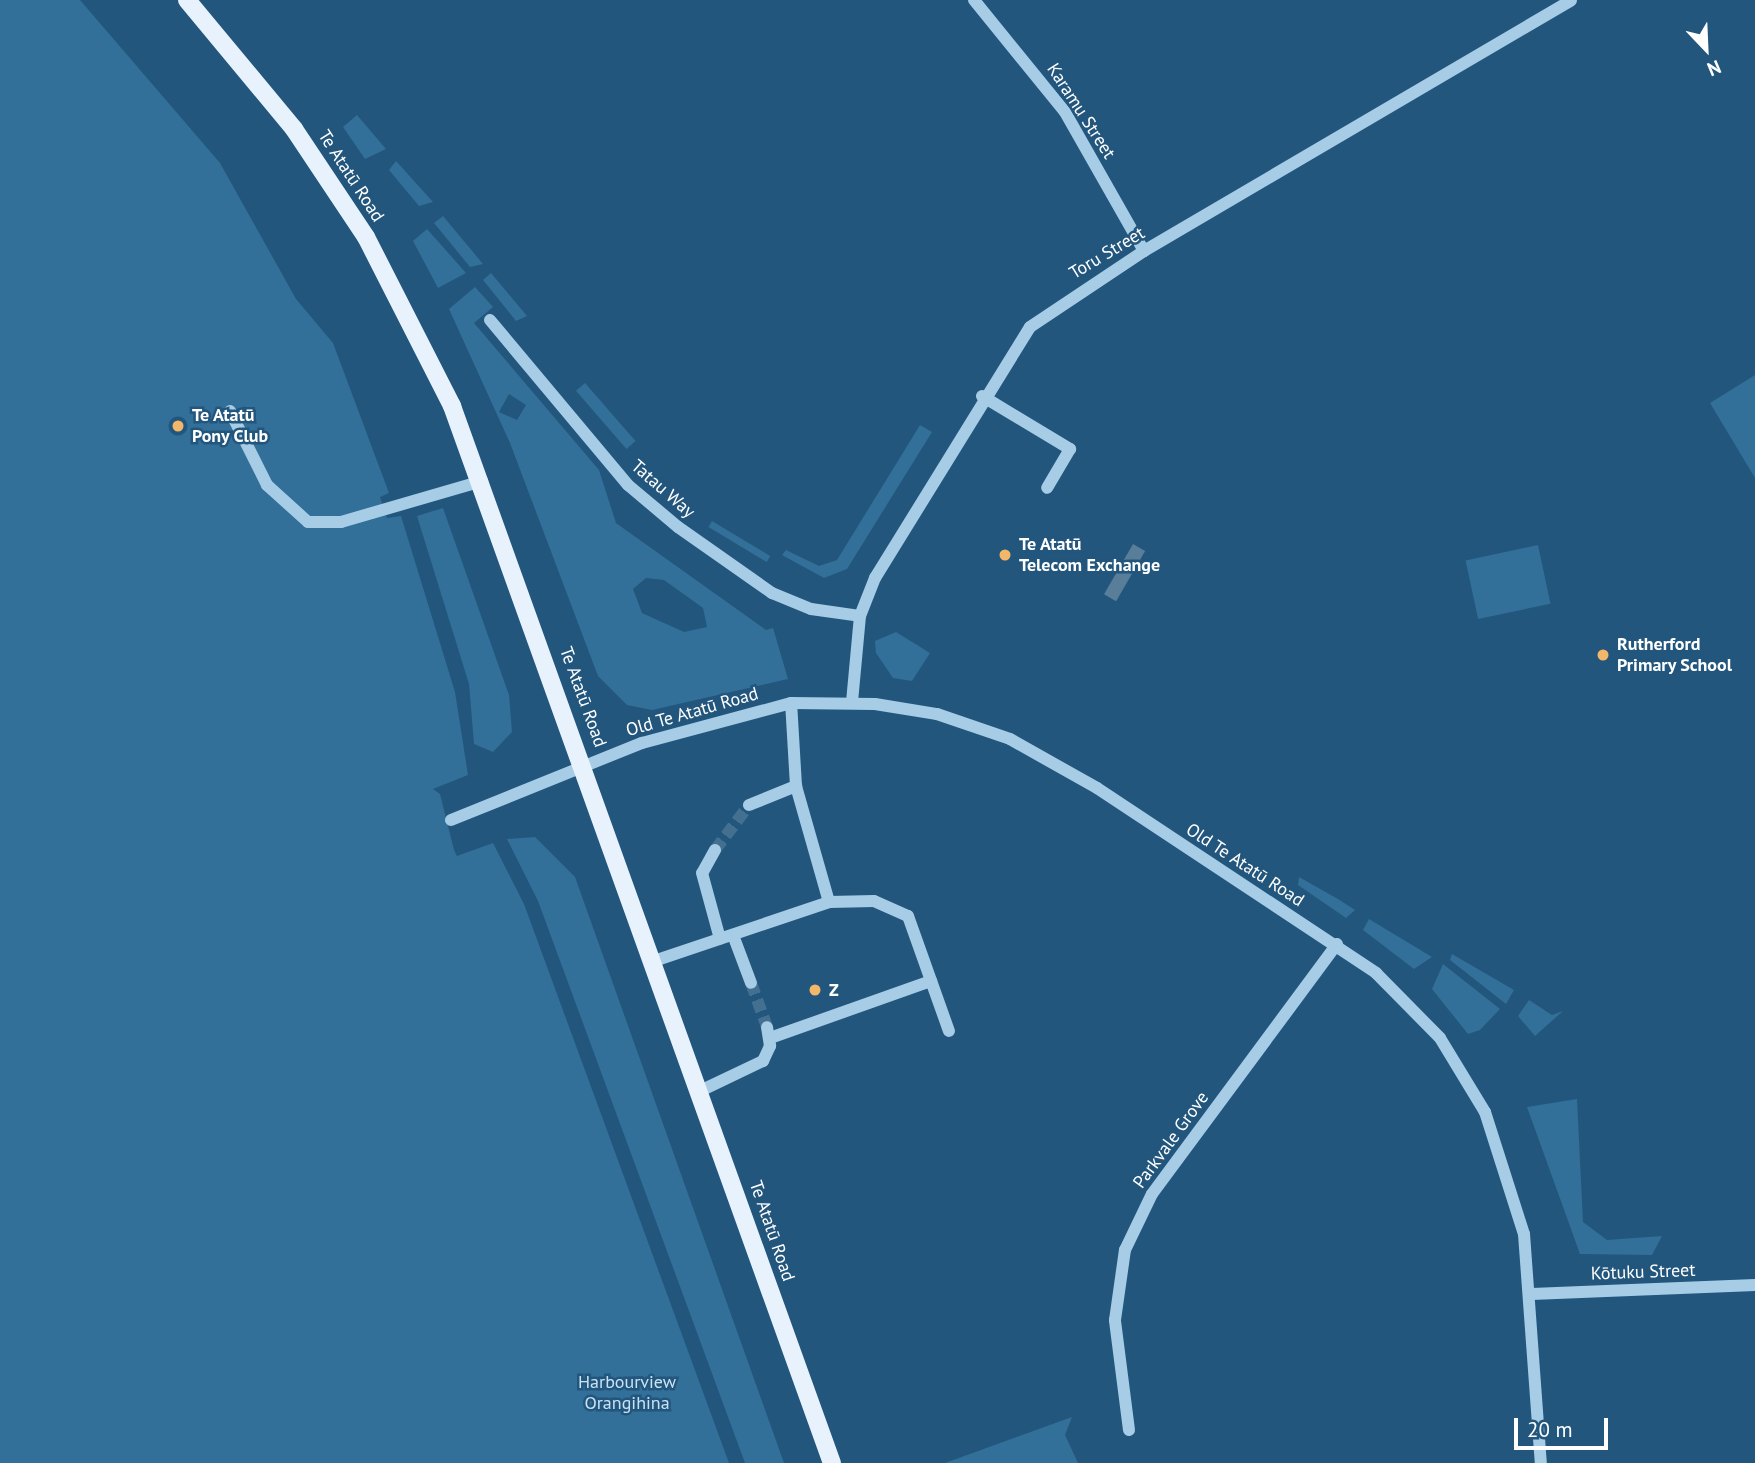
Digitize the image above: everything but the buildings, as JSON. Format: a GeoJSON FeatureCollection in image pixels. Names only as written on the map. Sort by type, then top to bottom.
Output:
{"type":"FeatureCollection","features":[{"type":"Feature","properties":{"kind":"main road","name":"Te Atatū Road"},"geometry":{"type":"LineString","coordinates":[[187,0],[294,128],[366,237],[452,407],[482,481],[584,764],[832,1463]]}},
{"type":"Feature","properties":{"kind":"street","name":"Karamu Street"},"geometry":{"type":"LineString","coordinates":[[974,0],[1065,112],[1144,251]]}},
{"type":"Feature","properties":{"kind":"street","name":"Toru Street"},"geometry":{"type":"LineString","coordinates":[[852,702],[860,616],[875,578],[982,396],[1030,327],[1144,251],[1571,0]]}},
{"type":"Feature","properties":{"kind":"street","name":"Tatau Way"},"geometry":{"type":"LineString","coordinates":[[490,320],[628,485],[678,527],[772,593],[860,616]]}},
{"type":"Feature","properties":{"kind":"street"},"geometry":{"type":"LineString","coordinates":[[982,396],[1070,449],[1047,488]]}},
{"type":"Feature","properties":{"kind":"street"},"geometry":{"type":"LineString","coordinates":[[230,411],[267,485],[307,522],[341,522],[482,481]]}},
{"type":"Feature","properties":{"kind":"street","name":"Old Te Atatū Road"},"geometry":{"type":"LineString","coordinates":[[451,820],[584,764],[791,704],[852,702],[937,714],[1010,739],[1337,944],[1420,1012],[1485,1112],[1516,1197],[1532,1294],[1541,1463]]}},
{"type":"Feature","properties":{"kind":"street"},"geometry":{"type":"LineString","coordinates":[[791,704],[796,786],[829,902]]}},
{"type":"Feature","properties":{"kind":"street"},"geometry":{"type":"LineString","coordinates":[[749,805],[796,786]]}},
{"type":"Feature","properties":{"kind":"street"},"geometry":{"type":"LineString","coordinates":[[715,850],[702,873],[726,937],[751,983]]}},
{"type":"Feature","properties":{"kind":"street"},"geometry":{"type":"LineString","coordinates":[[654,961],[829,902],[874,901],[908,916],[949,1031]]}},
{"type":"Feature","properties":{"kind":"street","name":"Parkvale Grove"},"geometry":{"type":"LineString","coordinates":[[1129,1430],[1115,1320],[1125,1250],[1152,1194],[1337,944]]}},
{"type":"Feature","properties":{"kind":"street"},"geometry":{"type":"LineString","coordinates":[[700,1091],[754,1067],[768,1054],[769,1033],[931,981]]}},
{"type":"Feature","properties":{"kind":"street","name":"Kōtuku Street"},"geometry":{"type":"LineString","coordinates":[[1532,1294],[1755,1286]]}},
{"type":"Feature","properties":{"kind":"green space","name":"Harbourview Orangihina"},"geometry":{"type":"Polygon","coordinates":[[[0,0],[80,0],[220,163],[296,299],[333,343],[389,493],[380,497],[387,518],[401,516],[455,692],[468,775],[433,789],[440,794],[454,850],[457,856],[493,843],[524,904],[729,1463],[0,1463],[0,0]]]}},
{"type":"Feature","properties":{"kind":"green space"},"geometry":{"type":"Polygon","coordinates":[[[357,115],[386,149],[365,159],[343,127],[357,115]]]}},
{"type":"Feature","properties":{"kind":"green space"},"geometry":{"type":"Polygon","coordinates":[[[396,161],[433,202],[419,206],[389,170],[396,161]]]}},
{"type":"Feature","properties":{"kind":"green space"},"geometry":{"type":"Polygon","coordinates":[[[443,216],[483,264],[470,267],[434,223],[443,216]]]}},
{"type":"Feature","properties":{"kind":"green space"},"geometry":{"type":"Polygon","coordinates":[[[427,229],[466,273],[438,288],[413,241],[427,229]]]}},
{"type":"Feature","properties":{"kind":"green space"},"geometry":{"type":"Polygon","coordinates":[[[491,273],[527,316],[516,321],[483,280],[491,273]]]}},
{"type":"Feature","properties":{"kind":"green space"},"geometry":{"type":"Polygon","coordinates":[[[475,287],[493,307],[474,323],[599,470],[616,523],[766,630],[773,628],[788,679],[652,710],[627,705],[598,676],[510,443],[449,309],[475,287]],[[509,394],[499,412],[517,420],[526,405],[509,394]],[[646,578],[633,589],[642,613],[684,632],[707,627],[703,608],[664,580],[646,578]]]}},
{"type":"Feature","properties":{"kind":"green space"},"geometry":{"type":"Polygon","coordinates":[[[1755,375],[1755,478],[1710,403],[1755,375]]]}},
{"type":"Feature","properties":{"kind":"green space"},"geometry":{"type":"Polygon","coordinates":[[[585,383],[636,441],[626,449],[576,391],[585,383]]]}},
{"type":"Feature","properties":{"kind":"green space"},"geometry":{"type":"Polygon","coordinates":[[[920,425],[932,432],[847,569],[824,578],[782,555],[786,550],[819,566],[837,560],[920,425]]]}},
{"type":"Feature","properties":{"kind":"green space"},"geometry":{"type":"Polygon","coordinates":[[[443,508],[509,695],[512,732],[493,752],[474,744],[469,684],[417,516],[443,508]]]}},
{"type":"Feature","properties":{"kind":"green space"},"geometry":{"type":"Polygon","coordinates":[[[712,521],[770,556],[767,562],[708,527],[712,521]]]}},
{"type":"Feature","properties":{"kind":"green space"},"geometry":{"type":"Polygon","coordinates":[[[1538,545],[1550,604],[1478,619],[1466,560],[1538,545]]]}},
{"type":"Feature","properties":{"kind":"green space"},"geometry":{"type":"Polygon","coordinates":[[[896,632],[930,653],[912,681],[893,678],[876,653],[875,641],[896,632]]]}},
{"type":"Feature","properties":{"kind":"green space"},"geometry":{"type":"Polygon","coordinates":[[[535,837],[575,877],[784,1463],[745,1463],[538,901],[507,839],[535,837]]]}},
{"type":"Feature","properties":{"kind":"green space"},"geometry":{"type":"Polygon","coordinates":[[[1299,877],[1355,910],[1346,918],[1298,885],[1299,877]]]}},
{"type":"Feature","properties":{"kind":"green space"},"geometry":{"type":"Polygon","coordinates":[[[1369,919],[1432,957],[1414,969],[1363,930],[1369,919]]]}},
{"type":"Feature","properties":{"kind":"green space"},"geometry":{"type":"Polygon","coordinates":[[[1452,954],[1514,990],[1506,1004],[1450,960],[1452,954]]]}},
{"type":"Feature","properties":{"kind":"green space"},"geometry":{"type":"Polygon","coordinates":[[[1443,964],[1500,1009],[1480,1030],[1468,1034],[1432,989],[1443,964]]]}},
{"type":"Feature","properties":{"kind":"green space"},"geometry":{"type":"Polygon","coordinates":[[[1529,1000],[1552,1015],[1563,1011],[1535,1036],[1518,1016],[1529,1000]]]}},
{"type":"Feature","properties":{"kind":"green space"},"geometry":{"type":"Polygon","coordinates":[[[1577,1099],[1583,1222],[1607,1240],[1662,1236],[1652,1255],[1580,1254],[1527,1107],[1577,1099]]]}},
{"type":"Feature","properties":{"kind":"green space"},"geometry":{"type":"Polygon","coordinates":[[[1072,1417],[1065,1435],[1078,1463],[945,1463],[1072,1417]]]}},
{"type":"Feature","properties":{"kind":"shaded area"},"geometry":{"type":"Polygon","coordinates":[[[1133,544],[1145,551],[1116,601],[1104,594],[1133,544]]]}},
{"type":"Feature","properties":{"kind":"tunnel"},"geometry":{"type":"LineString","coordinates":[[715,850],[749,805]]}},
{"type":"Feature","properties":{"kind":"tunnel"},"geometry":{"type":"LineString","coordinates":[[751,983],[767,1027]]}},
{"type":"Feature","properties":{"kind":"place","name":"Te Atatū Pony Club"},"geometry":{"type":"Point","coordinates":[178,426]}},
{"type":"Feature","properties":{"kind":"place","name":"Te Atatū Telecom Exchange"},"geometry":{"type":"Point","coordinates":[1005,555]}},
{"type":"Feature","properties":{"kind":"place","name":"Rutherford Primary School"},"geometry":{"type":"Point","coordinates":[1603,655]}},
{"type":"Feature","properties":{"kind":"place","name":"Z"},"geometry":{"type":"Point","coordinates":[815,990]}}]}
